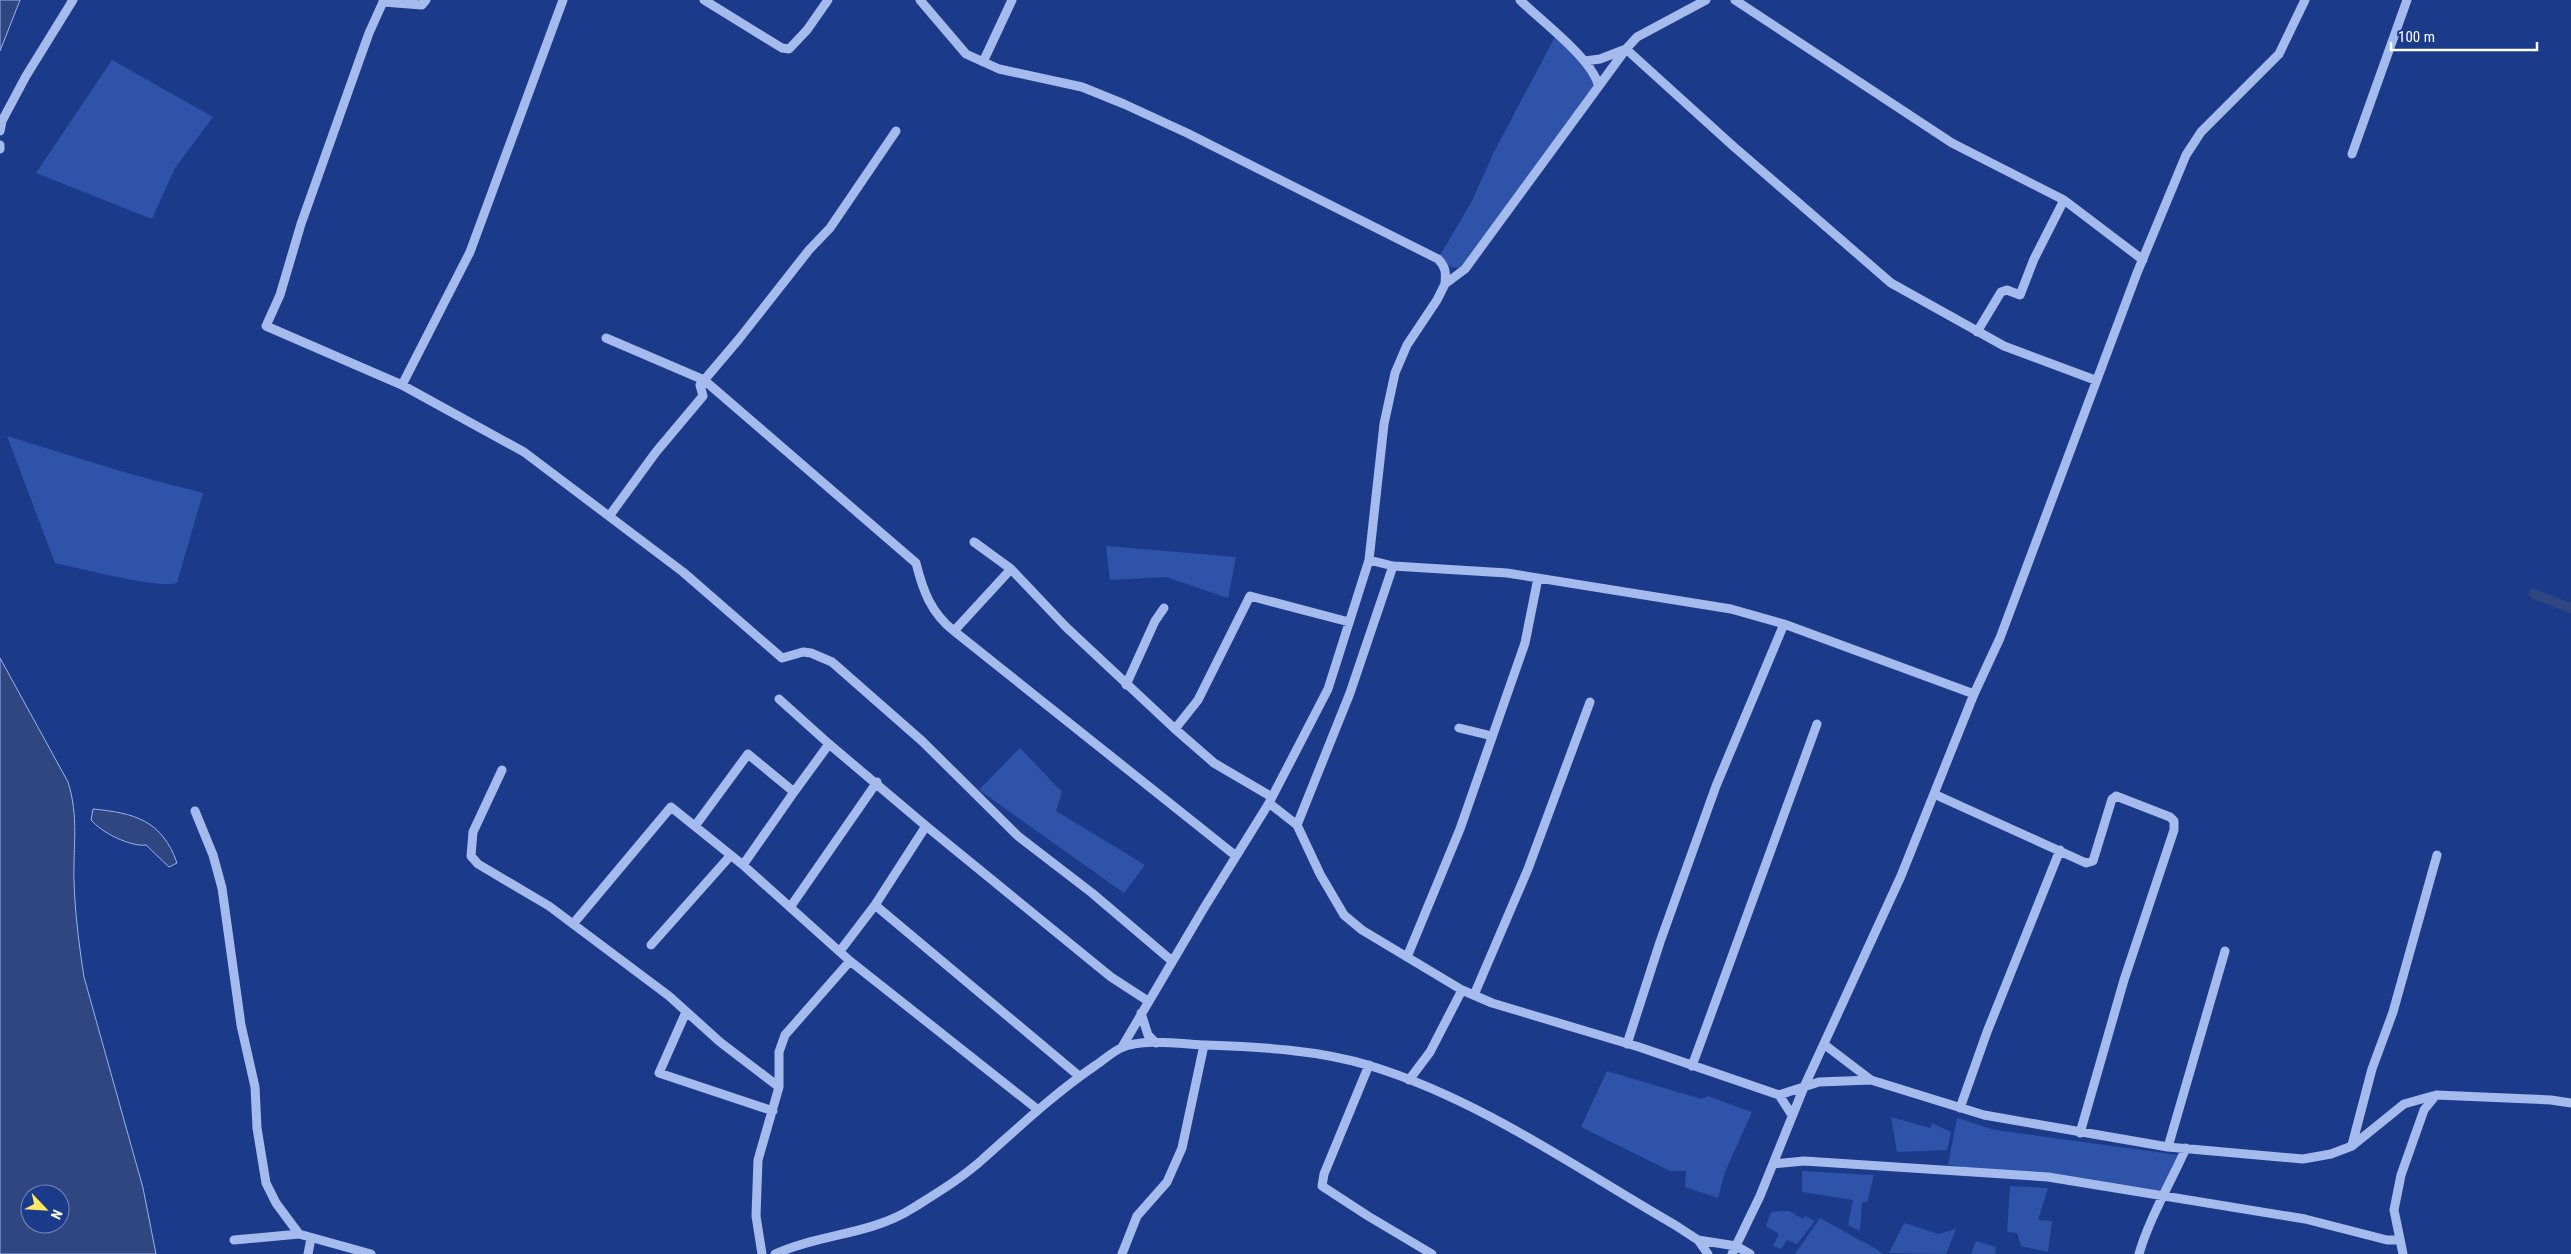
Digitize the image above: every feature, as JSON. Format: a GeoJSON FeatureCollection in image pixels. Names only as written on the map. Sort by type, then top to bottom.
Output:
{"type":"FeatureCollection","features":[{"type":"Feature","properties":{"kind":"street"},"geometry":{"type":"LineString","coordinates":[[0,131],[2,121],[18,92],[73,0]]}},
{"type":"Feature","properties":{"kind":"street"},"geometry":{"type":"LineString","coordinates":[[426,0],[422,5],[382,1],[301,224],[280,295],[266,326],[402,385],[524,452],[610,515],[683,572],[782,658],[803,652],[811,653],[832,662],[922,741],[1018,836],[1092,893],[1172,962]]}},
{"type":"Feature","properties":{"kind":"street"},"geometry":{"type":"LineString","coordinates":[[402,385],[470,252],[563,0]]}},
{"type":"Feature","properties":{"kind":"street"},"geometry":{"type":"LineString","coordinates":[[704,0],[782,48],[788,49],[807,30],[828,0]]}},
{"type":"Feature","properties":{"kind":"street"},"geometry":{"type":"LineString","coordinates":[[920,0],[966,54],[1027,77],[1048,79],[1082,87],[1124,104],[1187,133],[1423,250],[1443,264],[1465,269]]}},
{"type":"Feature","properties":{"kind":"street"},"geometry":{"type":"LineString","coordinates":[[983,62],[1012,0]]}},
{"type":"Feature","properties":{"kind":"street"},"geometry":{"type":"LineString","coordinates":[[1520,0],[1585,61],[1595,73],[1598,84]]}},
{"type":"Feature","properties":{"kind":"street"},"geometry":{"type":"LineString","coordinates":[[1445,284],[1465,269],[1626,48],[1637,37],[1706,0]]}},
{"type":"Feature","properties":{"kind":"street"},"geometry":{"type":"LineString","coordinates":[[1735,0],[1952,143],[2064,200],[2143,260]]}},
{"type":"Feature","properties":{"kind":"street"},"geometry":{"type":"LineString","coordinates":[[1734,1250],[1773,1164],[1804,1087],[1902,876],[1974,694],[2000,638],[2095,380],[2186,155],[2201,132],[2279,54],[2305,0]]}},
{"type":"Feature","properties":{"kind":"street"},"geometry":{"type":"LineString","coordinates":[[2352,154],[2407,0]]}},
{"type":"Feature","properties":{"kind":"street"},"geometry":{"type":"LineString","coordinates":[[1585,61],[1600,59],[1626,48]]}},
{"type":"Feature","properties":{"kind":"street"},"geometry":{"type":"LineString","coordinates":[[1626,48],[1733,146],[1891,283],[2004,346],[2095,380]]}},
{"type":"Feature","properties":{"kind":"street"},"geometry":{"type":"LineString","coordinates":[[610,515],[656,452],[703,396],[700,385],[809,250],[830,228],[896,131]]}},
{"type":"Feature","properties":{"kind":"street"},"geometry":{"type":"LineString","coordinates":[[1977,332],[2001,292],[2007,290],[2020,295],[2034,259],[2064,200]]}},
{"type":"Feature","properties":{"kind":"street"},"geometry":{"type":"LineString","coordinates":[[775,1254],[795,1245],[868,1228],[900,1217],[981,1161],[1037,1109],[1079,1076],[1122,1047],[1271,800],[1328,689],[1369,560],[1374,498],[1390,389],[1407,345],[1437,300],[1445,284],[1446,273],[1443,264]]}},
{"type":"Feature","properties":{"kind":"street"},"geometry":{"type":"LineString","coordinates":[[606,338],[704,380],[916,563],[923,592],[941,620],[1236,856]]}},
{"type":"Feature","properties":{"kind":"street"},"geometry":{"type":"LineString","coordinates":[[974,542],[1012,569],[1066,627],[1174,729],[1214,763],[1271,800],[1297,825],[1320,874],[1344,915],[1362,930],[1462,990],[1517,1011],[1627,1044],[1779,1095],[1819,1082],[1871,1080],[1984,1115],[2168,1146],[2303,1159],[2331,1154],[2352,1146],[2404,1104],[2436,1095],[2551,1100],[2571,1103]]}},
{"type":"Feature","properties":{"kind":"street"},"geometry":{"type":"LineString","coordinates":[[1369,560],[1393,566],[1507,573],[1731,609],[1784,624],[1974,694]]}},
{"type":"Feature","properties":{"kind":"street"},"geometry":{"type":"LineString","coordinates":[[1297,825],[1350,693],[1393,566]]}},
{"type":"Feature","properties":{"kind":"street"},"geometry":{"type":"LineString","coordinates":[[954,631],[1012,569]]}},
{"type":"Feature","properties":{"kind":"street"},"geometry":{"type":"LineString","coordinates":[[1407,957],[1460,829],[1524,643],[1538,578]]}},
{"type":"Feature","properties":{"kind":"street"},"geometry":{"type":"LineString","coordinates":[[1174,729],[1198,700],[1250,596],[1349,622]]}},
{"type":"Feature","properties":{"kind":"street"},"geometry":{"type":"LineString","coordinates":[[1126,685],[1155,621],[1164,608]]}},
{"type":"Feature","properties":{"kind":"street"},"geometry":{"type":"LineString","coordinates":[[1627,1044],[1660,942],[1716,786],[1784,624]]}},
{"type":"Feature","properties":{"kind":"street"},"geometry":{"type":"LineString","coordinates":[[779,699],[926,826],[1111,977],[1148,1001]]}},
{"type":"Feature","properties":{"kind":"street"},"geometry":{"type":"LineString","coordinates":[[1474,995],[1528,869],[1590,702]]}},
{"type":"Feature","properties":{"kind":"street"},"geometry":{"type":"LineString","coordinates":[[1692,1066],[1817,724]]}},
{"type":"Feature","properties":{"kind":"street"},"geometry":{"type":"LineString","coordinates":[[1459,728],[1492,736]]}},
{"type":"Feature","properties":{"kind":"street"},"geometry":{"type":"LineString","coordinates":[[743,865],[829,744]]}},
{"type":"Feature","properties":{"kind":"street"},"geometry":{"type":"LineString","coordinates":[[695,826],[748,754],[794,792]]}},
{"type":"Feature","properties":{"kind":"street"},"geometry":{"type":"LineString","coordinates":[[502,770],[473,832],[471,856],[478,864],[549,906],[779,1087]]}},
{"type":"Feature","properties":{"kind":"street"},"geometry":{"type":"LineString","coordinates":[[791,906],[876,782]]}},
{"type":"Feature","properties":{"kind":"street"},"geometry":{"type":"LineString","coordinates":[[1934,794],[2086,863],[2093,861],[2112,799],[2116,796],[2170,817],[2174,821],[2174,830],[2124,980],[2080,1132]]}},
{"type":"Feature","properties":{"kind":"street"},"geometry":{"type":"LineString","coordinates":[[573,924],[671,807],[791,906],[850,961],[1037,1109]]}},
{"type":"Feature","properties":{"kind":"street"},"geometry":{"type":"LineString","coordinates":[[195,812],[213,855],[222,888],[241,1025],[255,1087],[257,1128],[266,1183],[276,1203],[299,1234]]}},
{"type":"Feature","properties":{"kind":"street"},"geometry":{"type":"LineString","coordinates":[[840,951],[875,905],[926,826]]}},
{"type":"Feature","properties":{"kind":"street"},"geometry":{"type":"LineString","coordinates":[[1960,1108],[1987,1032],[2060,850]]}},
{"type":"Feature","properties":{"kind":"street"},"geometry":{"type":"LineString","coordinates":[[2352,1146],[2372,1069],[2393,1012],[2437,854]]}},
{"type":"Feature","properties":{"kind":"street"},"geometry":{"type":"LineString","coordinates":[[651,945],[731,855]]}},
{"type":"Feature","properties":{"kind":"street"},"geometry":{"type":"LineString","coordinates":[[875,905],[1079,1076]]}},
{"type":"Feature","properties":{"kind":"street"},"geometry":{"type":"LineString","coordinates":[[2168,1146],[2225,951]]}},
{"type":"Feature","properties":{"kind":"street"},"geometry":{"type":"LineString","coordinates":[[762,1254],[756,1216],[756,1180],[762,1142],[779,1087],[778,1062],[785,1035],[850,961]]}},
{"type":"Feature","properties":{"kind":"street"},"geometry":{"type":"LineString","coordinates":[[1410,1080],[1430,1052],[1462,990]]}},
{"type":"Feature","properties":{"kind":"street"},"geometry":{"type":"LineString","coordinates":[[686,1012],[659,1072],[773,1111]]}},
{"type":"Feature","properties":{"kind":"street"},"geometry":{"type":"LineString","coordinates":[[1141,1013],[1148,1035],[1156,1043]]}},
{"type":"Feature","properties":{"kind":"street"},"geometry":{"type":"LineString","coordinates":[[1122,1047],[1156,1043],[1277,1049],[1369,1065],[1461,1101],[1513,1128],[1698,1240],[1750,1254]]}},
{"type":"Feature","properties":{"kind":"street"},"geometry":{"type":"LineString","coordinates":[[1825,1044],[1871,1080]]}},
{"type":"Feature","properties":{"kind":"street"},"geometry":{"type":"LineString","coordinates":[[1122,1254],[1137,1216],[1167,1182],[1182,1148],[1204,1045]]}},
{"type":"Feature","properties":{"kind":"street"},"geometry":{"type":"LineString","coordinates":[[1369,1065],[1324,1174],[1322,1186],[1338,1198],[1432,1254]]}},
{"type":"Feature","properties":{"kind":"street"},"geometry":{"type":"LineString","coordinates":[[1779,1095],[1792,1115]]}},
{"type":"Feature","properties":{"kind":"street"},"geometry":{"type":"LineString","coordinates":[[2403,1254],[2394,1210],[2401,1175],[2424,1110],[2436,1095]]}},
{"type":"Feature","properties":{"kind":"street"},"geometry":{"type":"LineString","coordinates":[[2139,1254],[2145,1235],[2165,1197],[2186,1148]]}},
{"type":"Feature","properties":{"kind":"street"},"geometry":{"type":"LineString","coordinates":[[1773,1164],[1804,1162],[2048,1177],[2306,1219],[2387,1240],[2399,1240]]}},
{"type":"Feature","properties":{"kind":"street"},"geometry":{"type":"LineString","coordinates":[[234,1240],[299,1234],[371,1254]]}},
{"type":"Feature","properties":{"kind":"street"},"geometry":{"type":"LineString","coordinates":[[308,1254],[311,1238]]}},
{"type":"Feature","properties":{"kind":"street"},"geometry":{"type":"LineString","coordinates":[[1698,1240],[1708,1254]]}},
{"type":"Feature","properties":{"kind":"shaded area"},"geometry":{"type":"Polygon","coordinates":[[[0,0],[20,0],[0,51],[0,0]]]}},
{"type":"Feature","properties":{"kind":"shaded area"},"geometry":{"type":"Polygon","coordinates":[[[1556,35],[1598,84],[1465,269],[1451,267],[1438,259],[1472,201],[1494,152],[1556,35]]]}},
{"type":"Feature","properties":{"kind":"shaded area"},"geometry":{"type":"Polygon","coordinates":[[[112,60],[213,117],[175,168],[152,219],[36,173],[112,60]]]}},
{"type":"Feature","properties":{"kind":"shaded area"},"geometry":{"type":"Polygon","coordinates":[[[7,436],[130,474],[203,493],[177,583],[136,581],[55,563],[7,436]]]}},
{"type":"Feature","properties":{"kind":"shaded area"},"geometry":{"type":"Polygon","coordinates":[[[1106,546],[1236,557],[1228,598],[1166,577],[1110,580],[1106,546]]]}},
{"type":"Feature","properties":{"kind":"shaded area"},"geometry":{"type":"Polygon","coordinates":[[[0,658],[68,782],[74,819],[75,905],[84,977],[143,1188],[156,1254],[0,1254],[0,658]]]}},
{"type":"Feature","properties":{"kind":"shaded area"},"geometry":{"type":"Polygon","coordinates":[[[1020,748],[1062,792],[1056,811],[1145,865],[1124,893],[979,790],[1020,748]]]}},
{"type":"Feature","properties":{"kind":"shaded area"},"geometry":{"type":"Polygon","coordinates":[[[93,809],[121,813],[145,821],[163,837],[171,848],[177,863],[169,867],[146,845],[132,844],[116,838],[102,829],[91,820],[93,809]]]}},
{"type":"Feature","properties":{"kind":"shaded area"},"geometry":{"type":"Polygon","coordinates":[[[1607,1071],[1701,1099],[1708,1096],[1752,1112],[1725,1172],[1718,1198],[1685,1187],[1686,1171],[1670,1171],[1581,1127],[1607,1071]]]}},
{"type":"Feature","properties":{"kind":"shaded area"},"geometry":{"type":"Polygon","coordinates":[[[1891,1117],[1930,1128],[1932,1123],[1951,1132],[1947,1150],[1897,1152],[1891,1117]]]}},
{"type":"Feature","properties":{"kind":"shaded area"},"geometry":{"type":"Polygon","coordinates":[[[1957,1118],[1995,1130],[2178,1155],[2163,1191],[1948,1165],[1957,1118]]]}},
{"type":"Feature","properties":{"kind":"shaded area"},"geometry":{"type":"Polygon","coordinates":[[[1802,1171],[1874,1175],[1867,1202],[1862,1202],[1860,1231],[1848,1225],[1853,1200],[1802,1192],[1802,1171]]]}},
{"type":"Feature","properties":{"kind":"shaded area"},"geometry":{"type":"Polygon","coordinates":[[[2010,1186],[2048,1188],[2038,1220],[2052,1221],[2048,1252],[2021,1246],[2017,1233],[2007,1232],[2010,1186]]]}},
{"type":"Feature","properties":{"kind":"shaded area"},"geometry":{"type":"Polygon","coordinates":[[[1789,1211],[1803,1219],[1805,1216],[1815,1221],[1797,1244],[1787,1240],[1781,1249],[1773,1246],[1779,1234],[1766,1226],[1771,1212],[1789,1211]]]}},
{"type":"Feature","properties":{"kind":"shaded area"},"geometry":{"type":"Polygon","coordinates":[[[1820,1218],[1878,1250],[1883,1254],[1795,1254],[1820,1218]]]}},
{"type":"Feature","properties":{"kind":"shaded area"},"geometry":{"type":"Polygon","coordinates":[[[1904,1223],[1939,1234],[1956,1229],[1946,1254],[1889,1253],[1904,1223]]]}},
{"type":"Feature","properties":{"kind":"shaded area"},"geometry":{"type":"Polygon","coordinates":[[[1976,1241],[1996,1247],[1995,1254],[1971,1254],[1976,1241]]]}},
{"type":"Feature","properties":{"kind":"waterway"},"geometry":{"type":"LineString","coordinates":[[2534,594],[2571,608]]}}]}
